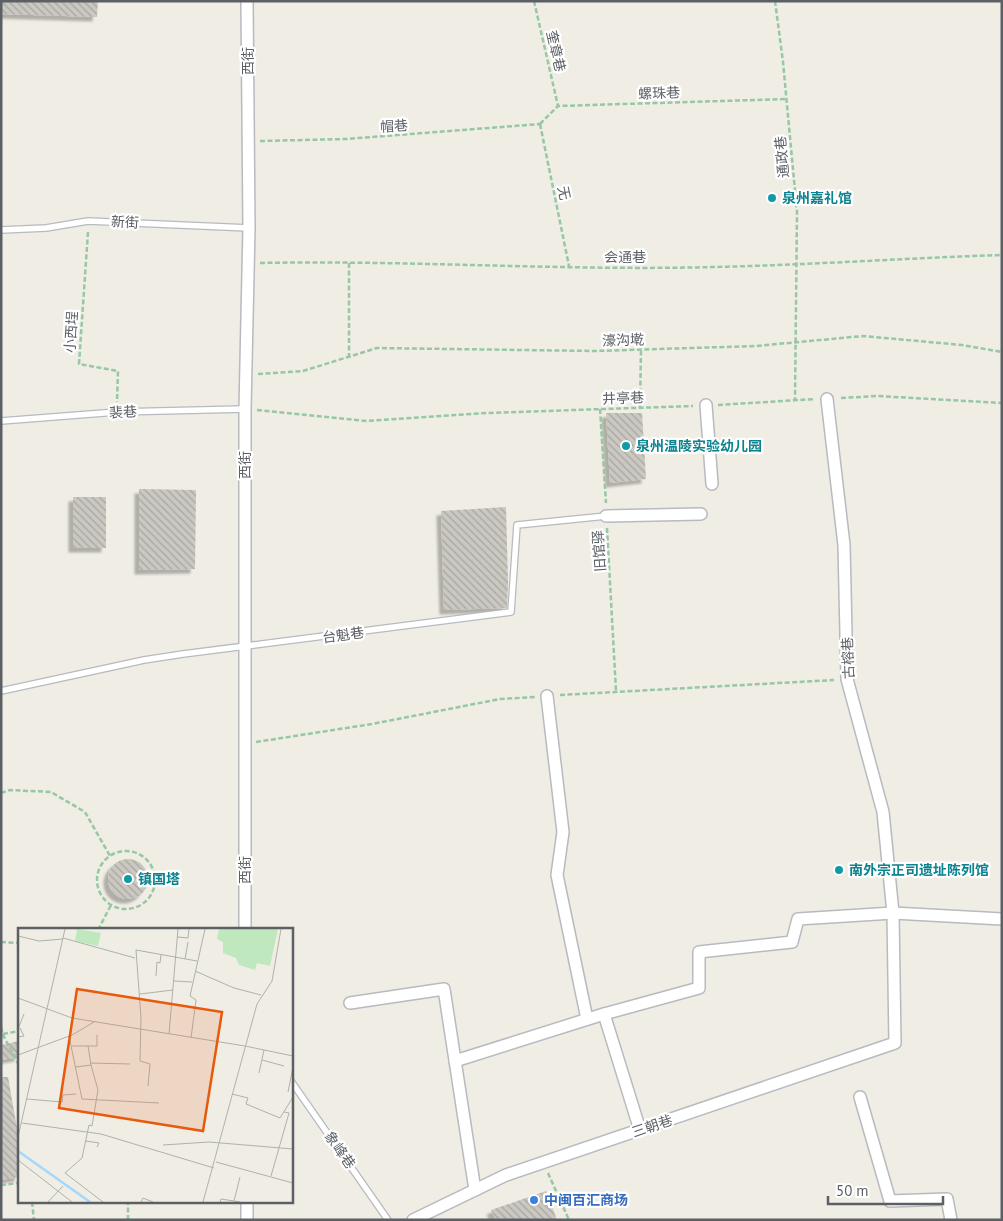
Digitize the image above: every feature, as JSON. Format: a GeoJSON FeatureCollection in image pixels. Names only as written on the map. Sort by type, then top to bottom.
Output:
{"type":"FeatureCollection","features":[{"type":"Feature","properties":{"kind":"street","name":"西街"},"geometry":{"type":"LineString","coordinates":[[245,928],[245,409],[249,263],[248,1]]}},
{"type":"Feature","properties":{"kind":"street","name":"古榕巷"},"geometry":{"type":"LineString","coordinates":[[827,399],[844,545],[847,679],[883,812],[893,913],[895,1043]]}},
{"type":"Feature","properties":{"kind":"street"},"geometry":{"type":"LineString","coordinates":[[706,405],[712,484]]}},
{"type":"Feature","properties":{"kind":"street"},"geometry":{"type":"LineString","coordinates":[[606,516],[700,514]]}},
{"type":"Feature","properties":{"kind":"street"},"geometry":{"type":"LineString","coordinates":[[547,696],[563,832],[557,875],[587,1019]]}},
{"type":"Feature","properties":{"kind":"street"},"geometry":{"type":"LineString","coordinates":[[455,1061],[587,1019],[698,988],[699,952],[792,942],[798,919],[893,913],[1002,919]]}},
{"type":"Feature","properties":{"kind":"street"},"geometry":{"type":"LineString","coordinates":[[350,1003],[444,989],[475,1190]]}},
{"type":"Feature","properties":{"kind":"street"},"geometry":{"type":"LineString","coordinates":[[604,1014],[640,1130]]}},
{"type":"Feature","properties":{"kind":"street","name":"三朝巷"},"geometry":{"type":"LineString","coordinates":[[413,1220],[506,1175],[895,1043]]}},
{"type":"Feature","properties":{"kind":"street"},"geometry":{"type":"LineString","coordinates":[[860,1097],[890,1201],[947,1199],[952,1220]]}},
{"type":"Feature","properties":{"kind":"street"},"geometry":{"type":"LineString","coordinates":[[247,1204],[247,1220]]}},
{"type":"Feature","properties":{"kind":"lane","name":"新街"},"geometry":{"type":"LineString","coordinates":[[1,230],[46,228],[88,221],[249,228]]}},
{"type":"Feature","properties":{"kind":"lane","name":"裴巷"},"geometry":{"type":"LineString","coordinates":[[1,422],[117,412],[245,409]]}},
{"type":"Feature","properties":{"kind":"lane","name":"台魁巷"},"geometry":{"type":"LineString","coordinates":[[1,692],[144,660],[511,612],[516,525],[606,516]]}},
{"type":"Feature","properties":{"kind":"lane","name":"象峰巷"},"geometry":{"type":"LineString","coordinates":[[292,1082],[388,1220]]}},
{"type":"Feature","properties":{"kind":"path","name":"奎章巷"},"geometry":{"type":"LineString","coordinates":[[534,1],[558,106]]}},
{"type":"Feature","properties":{"kind":"path","name":"通政巷"},"geometry":{"type":"LineString","coordinates":[[775,1],[787,99],[797,212],[795,399]]}},
{"type":"Feature","properties":{"kind":"path","name":"螺珠巷"},"geometry":{"type":"LineString","coordinates":[[558,106],[787,99]]}},
{"type":"Feature","properties":{"kind":"path"},"geometry":{"type":"LineString","coordinates":[[540,124],[558,106]]}},
{"type":"Feature","properties":{"kind":"path","name":"帽巷"},"geometry":{"type":"LineString","coordinates":[[249,142],[346,139],[540,124]]}},
{"type":"Feature","properties":{"kind":"path","name":"无"},"geometry":{"type":"LineString","coordinates":[[540,124],[569,266]]}},
{"type":"Feature","properties":{"kind":"path","name":"小西埕"},"geometry":{"type":"LineString","coordinates":[[88,221],[79,364],[118,371],[117,412]]}},
{"type":"Feature","properties":{"kind":"path","name":"会通巷"},"geometry":{"type":"LineString","coordinates":[[249,263],[349,261],[715,267],[1002,255]]}},
{"type":"Feature","properties":{"kind":"path"},"geometry":{"type":"LineString","coordinates":[[349,261],[349,358]]}},
{"type":"Feature","properties":{"kind":"path","name":"濠沟墘"},"geometry":{"type":"LineString","coordinates":[[246,374],[303,371],[376,348],[641,350],[756,346],[863,336],[962,345],[1002,352]]}},
{"type":"Feature","properties":{"kind":"path"},"geometry":{"type":"LineString","coordinates":[[640,408],[641,350]]}},
{"type":"Feature","properties":{"kind":"path","name":"井亭巷"},"geometry":{"type":"LineString","coordinates":[[245,409],[367,420],[877,396],[1002,403]]}},
{"type":"Feature","properties":{"kind":"path","name":"旧馆驿"},"geometry":{"type":"LineString","coordinates":[[600,409],[616,691]]}},
{"type":"Feature","properties":{"kind":"path"},"geometry":{"type":"LineString","coordinates":[[1,793],[10,790],[51,792],[85,812],[110,856]]}},
{"type":"Feature","properties":{"kind":"path"},"geometry":{"type":"LineString","coordinates":[[118,852],[137,853],[151,866],[155,884],[146,901],[138,906],[120,908],[111,905],[104,899],[97,881],[98,871],[110,856],[118,852]]}},
{"type":"Feature","properties":{"kind":"path"},"geometry":{"type":"LineString","coordinates":[[99,928],[111,905]]}},
{"type":"Feature","properties":{"kind":"path"},"geometry":{"type":"LineString","coordinates":[[1,942],[18,943]]}},
{"type":"Feature","properties":{"kind":"path"},"geometry":{"type":"LineString","coordinates":[[1,1027],[4,1042],[18,1064]]}},
{"type":"Feature","properties":{"kind":"path"},"geometry":{"type":"LineString","coordinates":[[2,1034],[18,1031]]}},
{"type":"Feature","properties":{"kind":"path"},"geometry":{"type":"LineString","coordinates":[[544,1163],[569,1220]]}},
{"type":"Feature","properties":{"kind":"path"},"geometry":{"type":"LineString","coordinates":[[1,1185],[18,1183]]}},
{"type":"Feature","properties":{"kind":"path"},"geometry":{"type":"LineString","coordinates":[[32,1204],[34,1220]]}},
{"type":"Feature","properties":{"kind":"path"},"geometry":{"type":"LineString","coordinates":[[128,1204],[128,1220]]}},
{"type":"Feature","properties":{"kind":"building"},"geometry":{"type":"Polygon","coordinates":[[[1,1],[98,1],[97,17],[1,14],[1,1]]]}},
{"type":"Feature","properties":{"kind":"building","name":"泉州温陵实验幼儿园"},"geometry":{"type":"Polygon","coordinates":[[[606,413],[642,413],[646,479],[610,483],[606,413]]]}},
{"type":"Feature","properties":{"kind":"building"},"geometry":{"type":"Polygon","coordinates":[[[139,489],[196,490],[195,569],[139,570],[139,489]]]}},
{"type":"Feature","properties":{"kind":"building"},"geometry":{"type":"Polygon","coordinates":[[[73,497],[106,497],[106,548],[73,548],[73,497]]]}},
{"type":"Feature","properties":{"kind":"building"},"geometry":{"type":"Polygon","coordinates":[[[506,507],[507,608],[444,610],[441,511],[506,507]]]}},
{"type":"Feature","properties":{"kind":"building","name":"镇国塔"},"geometry":{"type":"Polygon","coordinates":[[[128,859],[142,865],[148,879],[142,893],[128,899],[114,893],[108,879],[114,865],[128,859]]]}},
{"type":"Feature","properties":{"kind":"building"},"geometry":{"type":"Polygon","coordinates":[[[18,1041],[18,1057],[1,1060],[1,1045],[18,1041]]]}},
{"type":"Feature","properties":{"kind":"building"},"geometry":{"type":"Polygon","coordinates":[[[1,1077],[8,1077],[18,1134],[18,1177],[1,1180],[1,1077]]]}},
{"type":"Feature","properties":{"kind":"building","name":"中闽百汇商场"},"geometry":{"type":"Polygon","coordinates":[[[546,1191],[557,1220],[496,1220],[491,1210],[546,1191]]]}},
{"type":"Feature","properties":{"kind":"place","name":"泉州嘉礼馆"},"geometry":{"type":"Point","coordinates":[772,198]}},
{"type":"Feature","properties":{"kind":"place","name":"泉州温陵实验幼儿园"},"geometry":{"type":"Point","coordinates":[626,446]}},
{"type":"Feature","properties":{"kind":"place","name":"南外宗正司遗址陈列馆"},"geometry":{"type":"Point","coordinates":[839,870]}},
{"type":"Feature","properties":{"kind":"place","name":"镇国塔"},"geometry":{"type":"Point","coordinates":[128,879]}},
{"type":"Feature","properties":{"kind":"place","name":"中闽百汇商场"},"geometry":{"type":"Point","coordinates":[534,1200]}}]}
